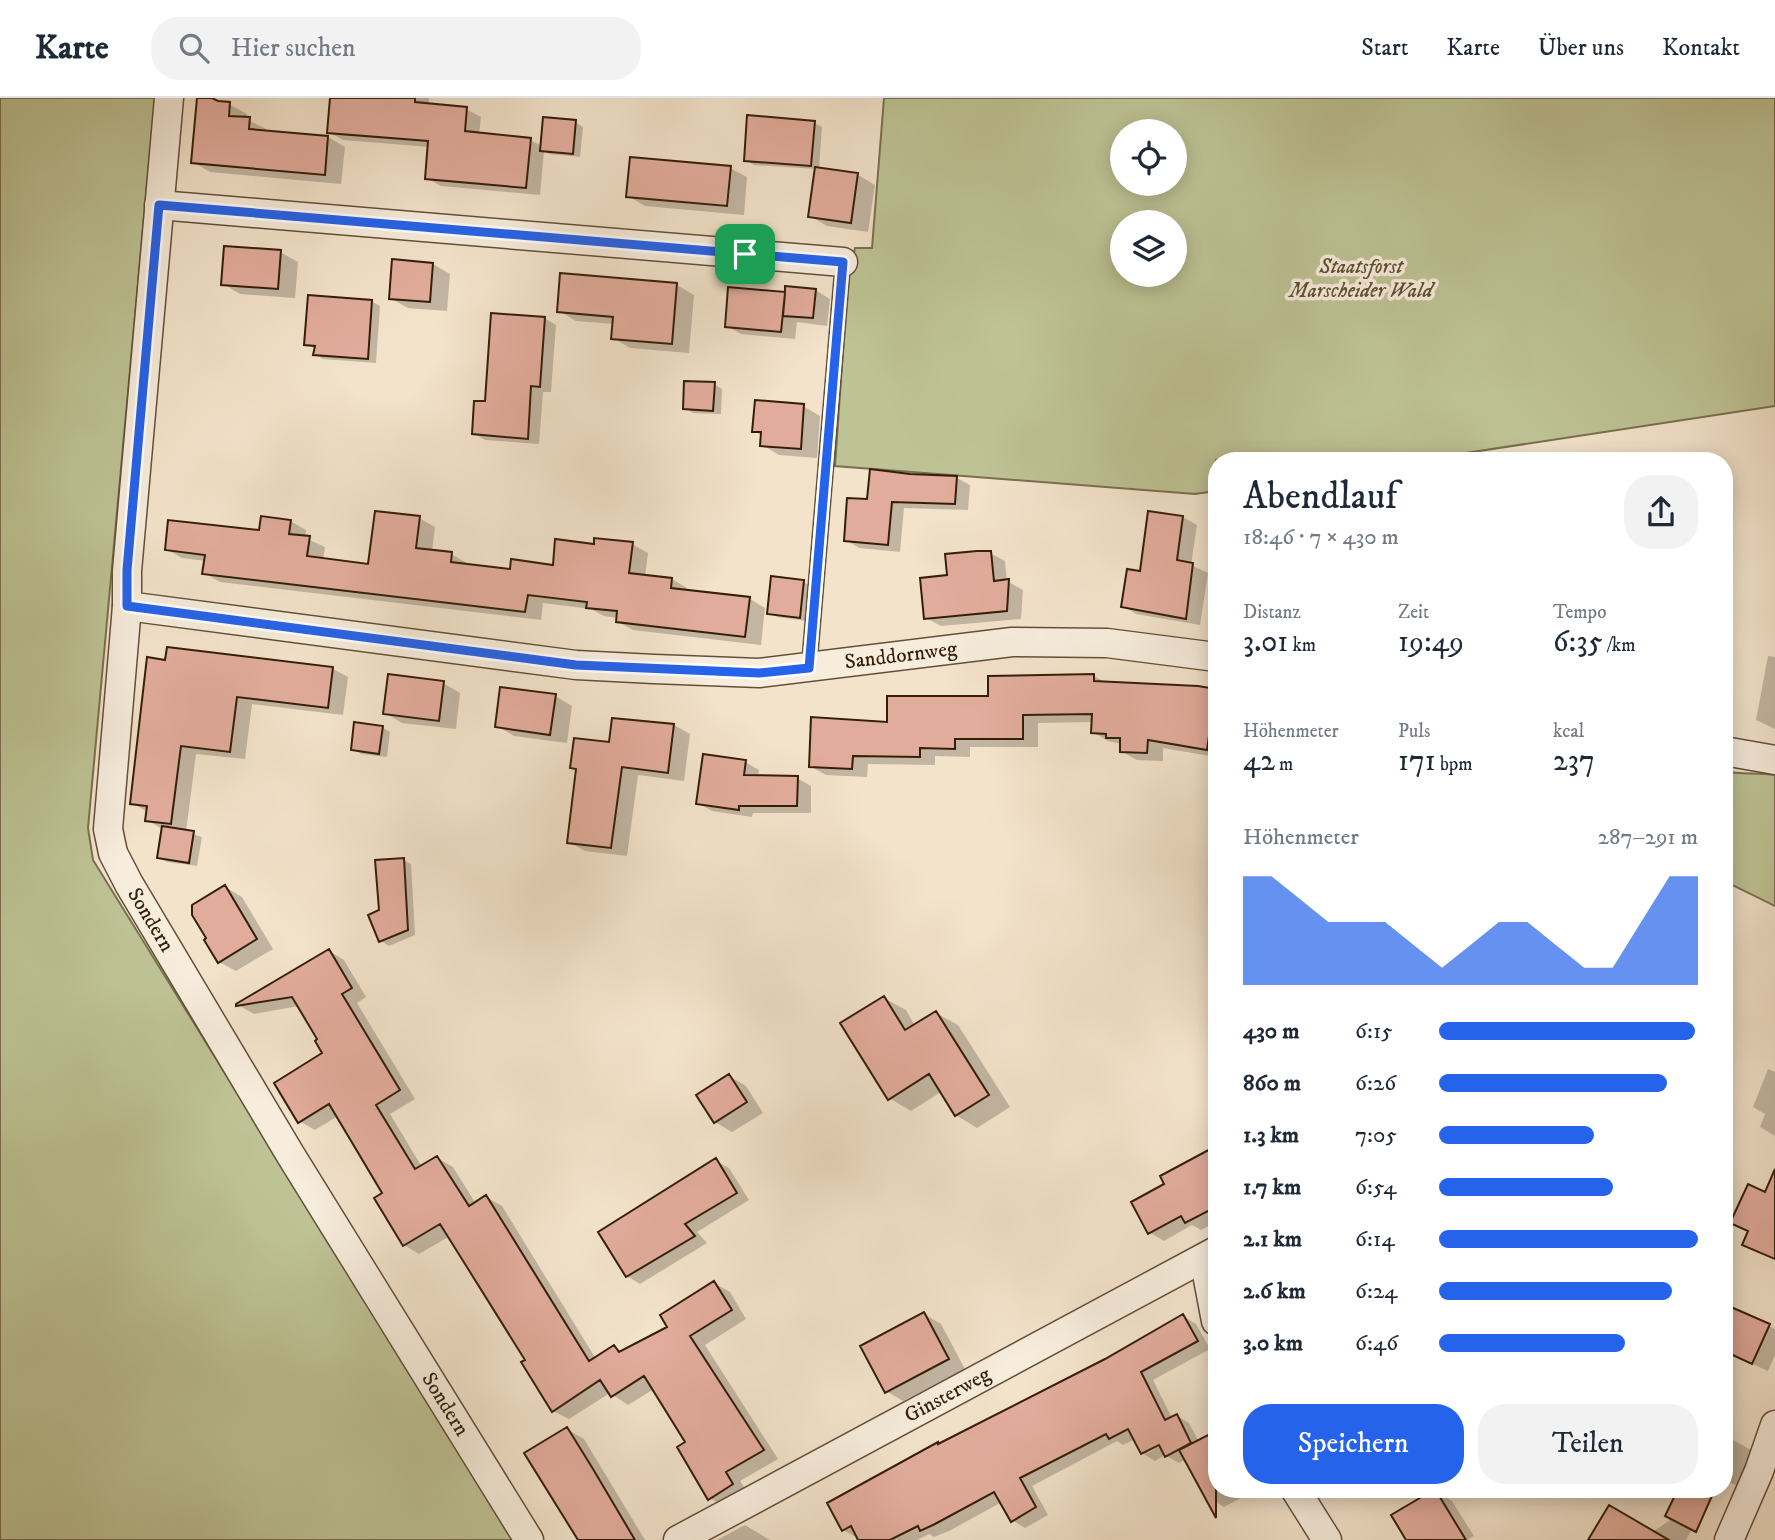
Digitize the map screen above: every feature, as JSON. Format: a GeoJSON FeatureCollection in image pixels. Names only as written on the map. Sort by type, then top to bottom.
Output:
{"type":"FeatureCollection","features":[{"type":"Feature","properties":{"kind":"street","name":"Sondern"},"geometry":{"type":"LineString","coordinates":[[169,98],[127,570],[127,606],[108,829],[113,853],[290,1154],[529,1540]]}},
{"type":"Feature","properties":{"kind":"street"},"geometry":{"type":"LineString","coordinates":[[159,205],[843,262]]}},
{"type":"Feature","properties":{"kind":"street","name":"Sanddornweg"},"geometry":{"type":"LineString","coordinates":[[127,606],[576,665],[759,673],[1012,642],[1107,643],[1208,656]]}},
{"type":"Feature","properties":{"kind":"street"},"geometry":{"type":"LineString","coordinates":[[1733,753],[1775,760]]}},
{"type":"Feature","properties":{"kind":"street","name":"Ginsterweg"},"geometry":{"type":"LineString","coordinates":[[678,1540],[1208,1255]]}},
{"type":"Feature","properties":{"kind":"street"},"geometry":{"type":"LineString","coordinates":[[1729,1540],[1759,1471],[1775,1425]]}},
{"type":"Feature","properties":{"kind":"street"},"geometry":{"type":"LineString","coordinates":[[1301,1498],[1327,1540]]}},
{"type":"Feature","properties":{"kind":"lane"},"geometry":{"type":"LineString","coordinates":[[809,668],[843,262]]}},
{"type":"Feature","properties":{"kind":"green space"},"geometry":{"type":"Polygon","coordinates":[[[0,98],[155,98],[88,828],[93,860],[514,1540],[0,1540],[0,98]]]}},
{"type":"Feature","properties":{"kind":"green space","name":"Staatsforst Marscheider Wald"},"geometry":{"type":"Polygon","coordinates":[[[884,98],[1775,98],[1775,406],[1473,452],[1208,452],[1208,492],[1195,494],[835,466],[848,278],[855,248],[872,248],[884,98]]]}},
{"type":"Feature","properties":{"kind":"green space"},"geometry":{"type":"Polygon","coordinates":[[[1733,772],[1775,775],[1775,906],[1733,885],[1733,772]]]}},
{"type":"Feature","properties":{"kind":"building"},"geometry":{"type":"Polygon","coordinates":[[[197,98],[230,102],[229,116],[250,117],[249,129],[328,136],[325,175],[191,163],[197,98]]]}},
{"type":"Feature","properties":{"kind":"building"},"geometry":{"type":"Polygon","coordinates":[[[330,98],[415,98],[415,102],[467,107],[465,131],[531,138],[526,188],[425,179],[428,141],[327,133],[330,98]]]}},
{"type":"Feature","properties":{"kind":"building"},"geometry":{"type":"Polygon","coordinates":[[[747,115],[815,121],[811,166],[744,161],[747,115]]]}},
{"type":"Feature","properties":{"kind":"building"},"geometry":{"type":"Polygon","coordinates":[[[543,117],[576,120],[573,154],[540,151],[543,117]]]}},
{"type":"Feature","properties":{"kind":"building"},"geometry":{"type":"Polygon","coordinates":[[[630,157],[731,166],[727,206],[626,197],[630,157]]]}},
{"type":"Feature","properties":{"kind":"building"},"geometry":{"type":"Polygon","coordinates":[[[815,167],[858,173],[851,223],[808,217],[815,167]]]}},
{"type":"Feature","properties":{"kind":"building"},"geometry":{"type":"Polygon","coordinates":[[[224,246],[281,250],[278,289],[221,285],[224,246]]]}},
{"type":"Feature","properties":{"kind":"building"},"geometry":{"type":"Polygon","coordinates":[[[392,259],[433,263],[430,302],[389,299],[392,259]]]}},
{"type":"Feature","properties":{"kind":"building"},"geometry":{"type":"Polygon","coordinates":[[[560,273],[677,283],[672,344],[611,339],[613,317],[557,312],[560,273]]]}},
{"type":"Feature","properties":{"kind":"building"},"geometry":{"type":"Polygon","coordinates":[[[785,286],[816,289],[813,318],[783,316],[785,293],[781,332],[725,327],[728,287],[785,292],[785,286]]]}},
{"type":"Feature","properties":{"kind":"building"},"geometry":{"type":"Polygon","coordinates":[[[308,295],[372,300],[368,359],[313,355],[315,346],[304,345],[308,295]]]}},
{"type":"Feature","properties":{"kind":"building"},"geometry":{"type":"Polygon","coordinates":[[[491,313],[545,317],[540,387],[531,386],[528,439],[472,434],[474,401],[485,401],[491,313]]]}},
{"type":"Feature","properties":{"kind":"building"},"geometry":{"type":"Polygon","coordinates":[[[684,381],[715,382],[713,411],[683,409],[684,381]]]}},
{"type":"Feature","properties":{"kind":"building"},"geometry":{"type":"Polygon","coordinates":[[[755,400],[804,404],[801,449],[760,446],[761,432],[752,432],[755,400]]]}},
{"type":"Feature","properties":{"kind":"building"},"geometry":{"type":"Polygon","coordinates":[[[870,469],[957,476],[955,504],[892,502],[888,545],[844,541],[847,498],[867,499],[870,469]]]}},
{"type":"Feature","properties":{"kind":"building"},"geometry":{"type":"Polygon","coordinates":[[[375,511],[420,516],[416,548],[452,552],[451,562],[510,569],[511,559],[553,565],[555,539],[594,544],[594,538],[633,542],[629,573],[672,578],[671,588],[750,597],[745,637],[616,622],[617,611],[586,608],[587,602],[528,595],[525,612],[202,574],[205,555],[165,550],[168,520],[259,530],[261,516],[291,520],[289,534],[310,536],[307,556],[368,564],[375,511]]]}},
{"type":"Feature","properties":{"kind":"building"},"geometry":{"type":"Polygon","coordinates":[[[1148,511],[1183,516],[1177,560],[1193,563],[1186,619],[1121,607],[1127,569],[1140,571],[1148,511]]]}},
{"type":"Feature","properties":{"kind":"building"},"geometry":{"type":"Polygon","coordinates":[[[991,551],[994,581],[1009,579],[1007,611],[924,619],[920,578],[947,575],[945,554],[991,551]]]}},
{"type":"Feature","properties":{"kind":"building"},"geometry":{"type":"Polygon","coordinates":[[[771,576],[804,580],[800,618],[767,614],[771,576]]]}},
{"type":"Feature","properties":{"kind":"building"},"geometry":{"type":"Polygon","coordinates":[[[167,647],[333,667],[328,708],[237,697],[230,752],[181,746],[171,824],[145,821],[147,806],[130,804],[147,657],[165,660],[167,647]]]}},
{"type":"Feature","properties":{"kind":"building"},"geometry":{"type":"Polygon","coordinates":[[[388,674],[444,681],[439,721],[383,714],[388,674]]]}},
{"type":"Feature","properties":{"kind":"building"},"geometry":{"type":"Polygon","coordinates":[[[1094,674],[1094,681],[1208,688],[1207,750],[1148,740],[1147,753],[1120,752],[1120,738],[1106,738],[1106,734],[1091,733],[1092,714],[1023,715],[1023,739],[955,739],[955,749],[920,748],[920,757],[853,756],[852,769],[809,767],[811,717],[887,722],[887,696],[988,696],[988,676],[1094,674]]]}},
{"type":"Feature","properties":{"kind":"building"},"geometry":{"type":"Polygon","coordinates":[[[500,687],[556,694],[550,735],[495,727],[500,687]]]}},
{"type":"Feature","properties":{"kind":"building"},"geometry":{"type":"Polygon","coordinates":[[[612,718],[674,724],[668,773],[622,767],[611,848],[567,843],[576,769],[570,768],[574,738],[609,742],[612,718]]]}},
{"type":"Feature","properties":{"kind":"building"},"geometry":{"type":"Polygon","coordinates":[[[354,722],[383,726],[379,754],[351,750],[354,722]]]}},
{"type":"Feature","properties":{"kind":"building"},"geometry":{"type":"Polygon","coordinates":[[[703,754],[746,760],[744,775],[798,776],[797,806],[739,806],[739,810],[696,804],[703,754]]]}},
{"type":"Feature","properties":{"kind":"building"},"geometry":{"type":"Polygon","coordinates":[[[162,826],[194,831],[189,863],[157,858],[162,826]]]}},
{"type":"Feature","properties":{"kind":"building"},"geometry":{"type":"Polygon","coordinates":[[[404,858],[408,930],[379,942],[368,915],[379,910],[375,860],[404,858]]]}},
{"type":"Feature","properties":{"kind":"building"},"geometry":{"type":"Polygon","coordinates":[[[225,885],[257,939],[218,963],[192,915],[192,905],[225,885]]]}},
{"type":"Feature","properties":{"kind":"building"},"geometry":{"type":"Polygon","coordinates":[[[329,949],[352,988],[342,994],[400,1090],[376,1105],[415,1169],[437,1156],[469,1206],[486,1195],[589,1361],[614,1345],[619,1352],[667,1327],[660,1315],[714,1281],[732,1310],[690,1336],[764,1450],[726,1472],[733,1484],[708,1500],[677,1447],[685,1442],[644,1376],[611,1397],[600,1380],[552,1412],[521,1362],[525,1360],[440,1224],[403,1246],[374,1198],[382,1193],[329,1104],[298,1123],[274,1083],[322,1053],[315,1041],[317,1039],[292,997],[236,1004],[329,949]]]}},
{"type":"Feature","properties":{"kind":"building"},"geometry":{"type":"Polygon","coordinates":[[[884,996],[905,1030],[936,1011],[989,1095],[955,1116],[929,1074],[888,1100],[840,1023],[884,996]]]}},
{"type":"Feature","properties":{"kind":"building"},"geometry":{"type":"Polygon","coordinates":[[[729,1074],[747,1102],[714,1123],[696,1095],[729,1074]]]}},
{"type":"Feature","properties":{"kind":"building"},"geometry":{"type":"Polygon","coordinates":[[[1208,1150],[1208,1211],[1185,1223],[1181,1216],[1148,1234],[1131,1202],[1164,1184],[1160,1176],[1208,1150]]]}},
{"type":"Feature","properties":{"kind":"building"},"geometry":{"type":"Polygon","coordinates":[[[716,1158],[737,1193],[685,1224],[695,1236],[626,1277],[598,1232],[716,1158]]]}},
{"type":"Feature","properties":{"kind":"building"},"geometry":{"type":"Polygon","coordinates":[[[1775,1169],[1775,1259],[1742,1245],[1748,1231],[1733,1224],[1733,1216],[1748,1184],[1765,1192],[1775,1169]]]}},
{"type":"Feature","properties":{"kind":"building"},"geometry":{"type":"Polygon","coordinates":[[[1733,1308],[1770,1324],[1752,1364],[1733,1355],[1733,1308]]]}},
{"type":"Feature","properties":{"kind":"building"},"geometry":{"type":"Polygon","coordinates":[[[924,1312],[949,1359],[885,1393],[860,1346],[924,1312]]]}},
{"type":"Feature","properties":{"kind":"building"},"geometry":{"type":"Polygon","coordinates":[[[1183,1314],[1198,1341],[1141,1372],[1165,1420],[1177,1414],[1191,1443],[1165,1457],[1159,1445],[1141,1454],[1128,1429],[1109,1439],[1106,1434],[1020,1478],[1036,1507],[1011,1522],[994,1492],[920,1531],[918,1526],[890,1540],[858,1540],[851,1526],[842,1531],[827,1503],[938,1442],[1105,1359],[1183,1314]]]}},
{"type":"Feature","properties":{"kind":"building"},"geometry":{"type":"Polygon","coordinates":[[[567,1427],[635,1540],[578,1540],[524,1453],[567,1427]]]}},
{"type":"Feature","properties":{"kind":"building"},"geometry":{"type":"Polygon","coordinates":[[[1208,1435],[1208,1498],[1216,1498],[1216,1518],[1179,1450],[1208,1435]]]}},
{"type":"Feature","properties":{"kind":"building"},"geometry":{"type":"Polygon","coordinates":[[[1420,1498],[1440,1498],[1466,1540],[1406,1540],[1391,1515],[1420,1498]]]}},
{"type":"Feature","properties":{"kind":"building"},"geometry":{"type":"Polygon","coordinates":[[[1674,1498],[1711,1498],[1696,1532],[1665,1516],[1674,1498]]]}},
{"type":"Feature","properties":{"kind":"building"},"geometry":{"type":"Polygon","coordinates":[[[1609,1505],[1669,1540],[1588,1540],[1609,1505]]]}},
{"type":"Feature","properties":{"kind":"route"},"geometry":{"type":"LineString","coordinates":[[159,205],[745,254],[843,262],[809,668],[759,673],[576,665],[127,606],[127,570],[159,205]]}}]}
